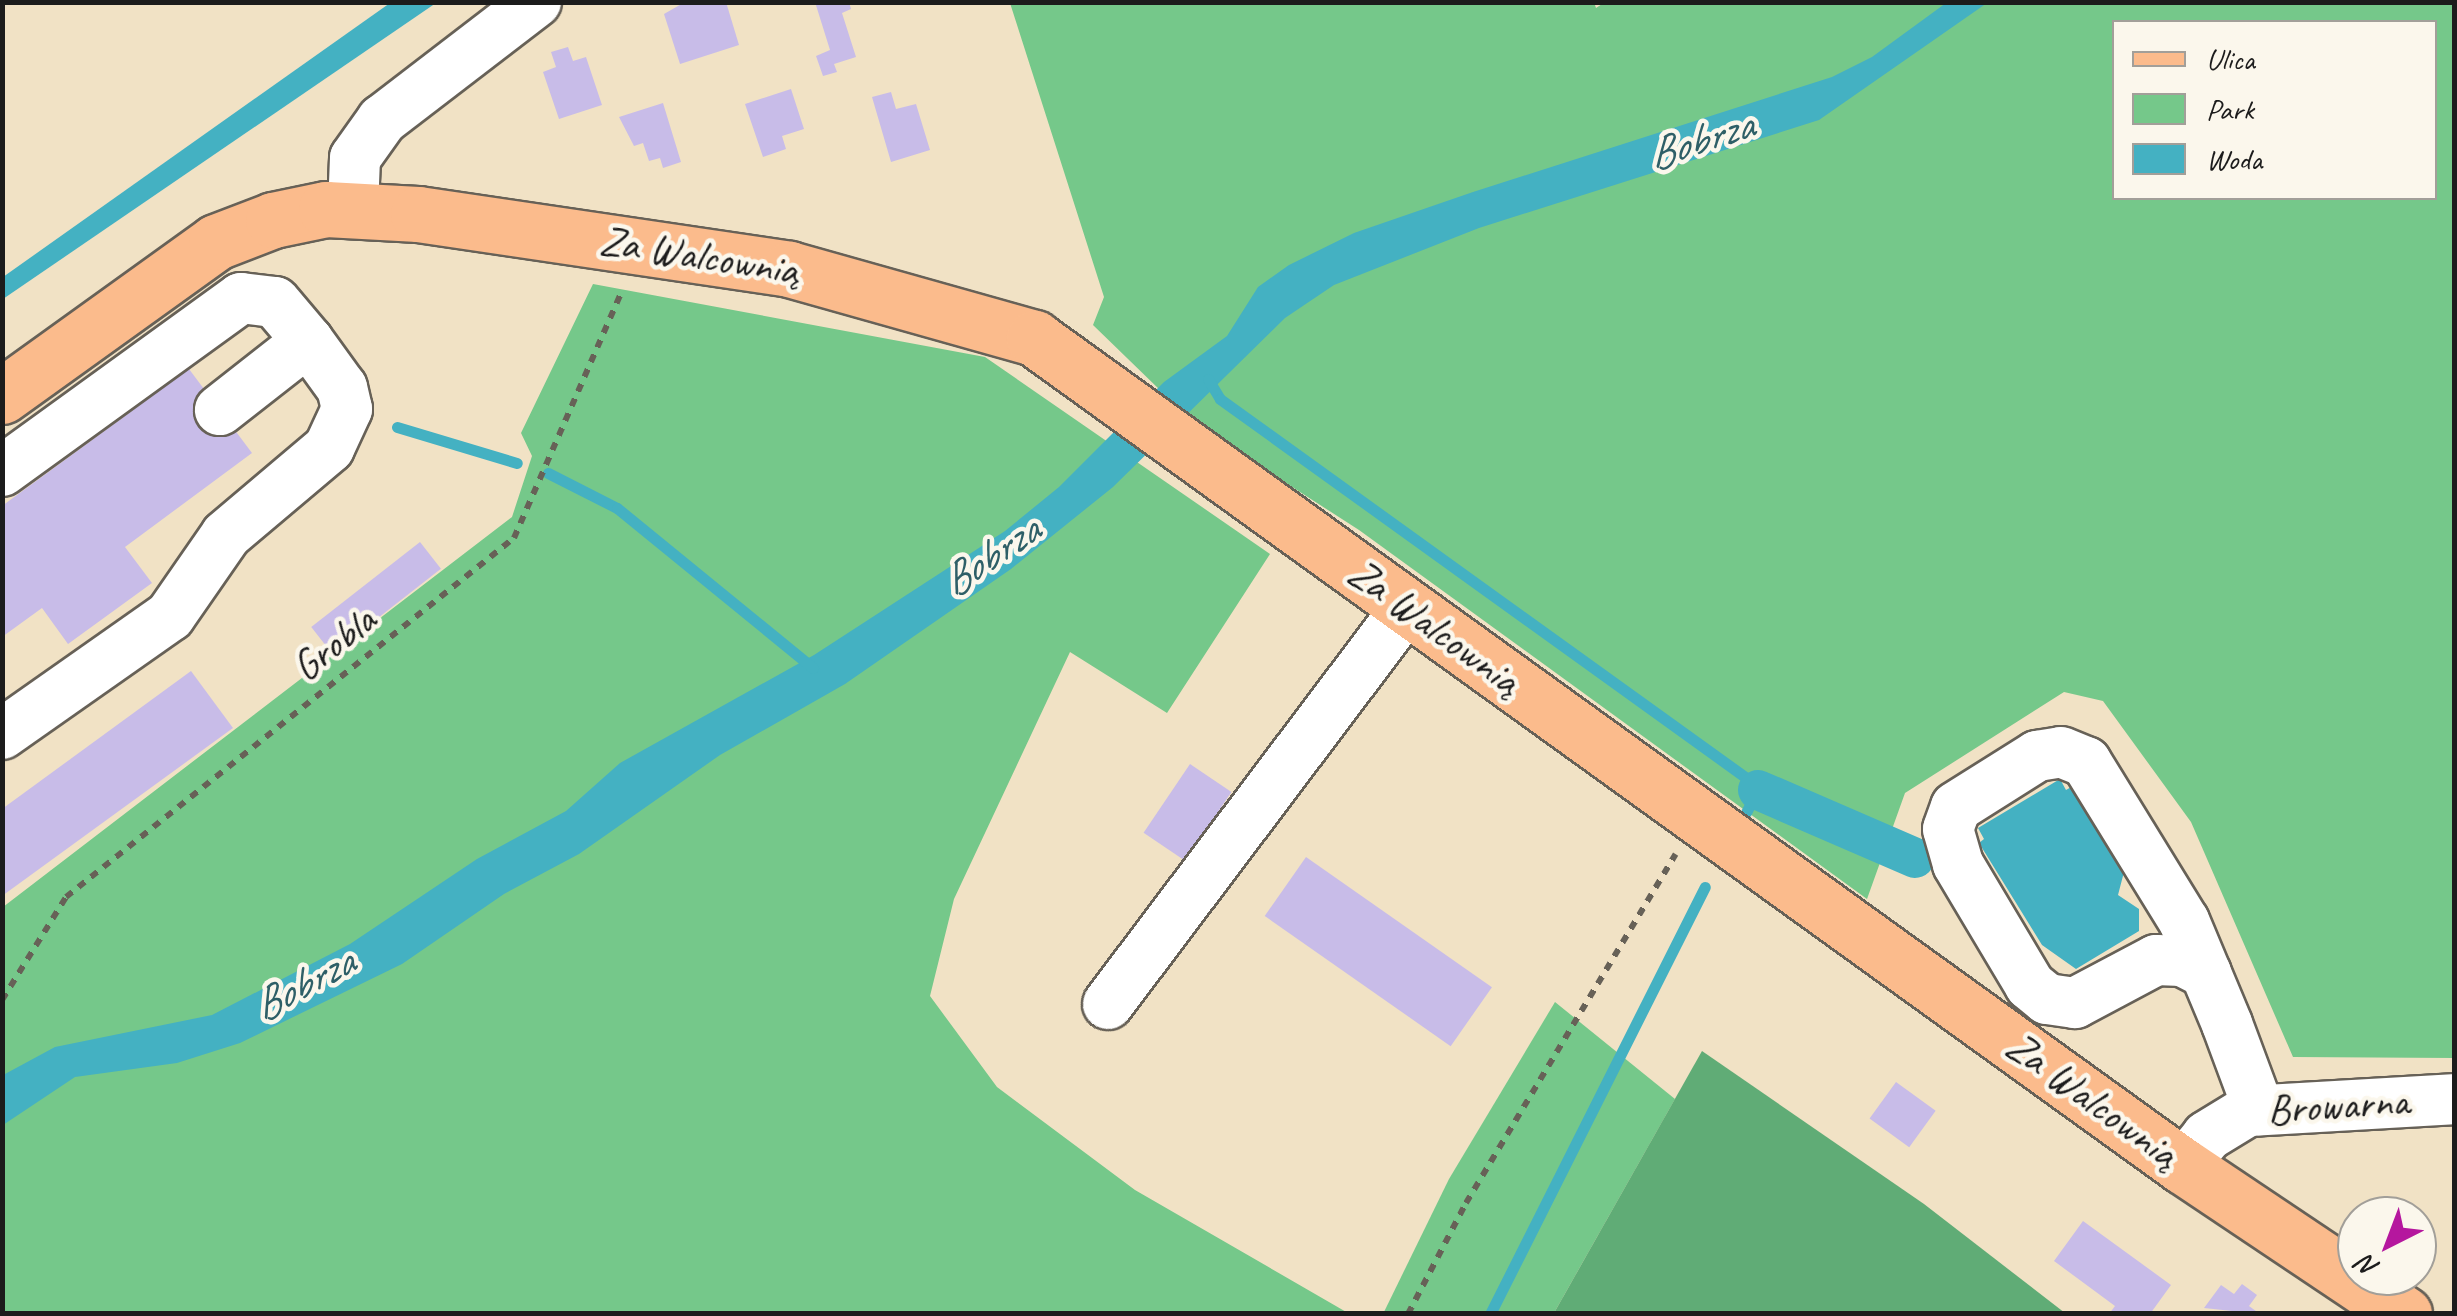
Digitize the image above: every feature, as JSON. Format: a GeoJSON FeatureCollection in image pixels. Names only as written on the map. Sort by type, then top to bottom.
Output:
{"type":"FeatureCollection","features":[{"type":"Feature","properties":{"kind":"main road","name":"Za Walcownią"},"geometry":{"type":"LineString","coordinates":[[2,396],[216,242],[272,220],[353,208],[812,273],[996,324],[1072,360],[1229,479],[2184,1166],[2404,1314]]}},
{"type":"Feature","properties":{"kind":"street"},"geometry":{"type":"LineString","coordinates":[[353,208],[355,158],[382,120],[536,2]]}},
{"type":"Feature","properties":{"kind":"street"},"geometry":{"type":"LineString","coordinates":[[2,471],[241,298],[275,302],[342,388],[347,409],[328,448],[226,534],[170,616],[2,734]]}},
{"type":"Feature","properties":{"kind":"street"},"geometry":{"type":"LineString","coordinates":[[220,410],[308,341]]}},
{"type":"Feature","properties":{"kind":"street"},"geometry":{"type":"LineString","coordinates":[[1108,1004],[1406,607]]}},
{"type":"Feature","properties":{"kind":"street"},"geometry":{"type":"LineString","coordinates":[[2206,974],[2182,961],[2156,960],[2075,1003],[2047,999],[2030,985],[1958,864],[1948,829],[1956,807],[2037,756],[2061,752],[2086,762],[2184,921],[2206,974],[2260,1110]]}},
{"type":"Feature","properties":{"kind":"street","name":"Browarna"},"geometry":{"type":"LineString","coordinates":[[2184,1166],[2207,1136],[2260,1110],[2454,1099]]}},
{"type":"Feature","properties":{"kind":"path","name":"Grobla"},"geometry":{"type":"LineString","coordinates":[[2,1000],[66,897],[514,538],[626,280],[611,278]]}},
{"type":"Feature","properties":{"kind":"path"},"geometry":{"type":"LineString","coordinates":[[1408,1314],[1466,1202],[1684,840]]}},
{"type":"Feature","properties":{"kind":"green space"},"geometry":{"type":"Polygon","coordinates":[[[1594,2],[1596,8],[1605,2],[2454,3],[2454,1058],[2293,1057],[2191,822],[2103,701],[2064,692],[1905,793],[1867,899],[1359,530],[1196,425],[1093,325],[1104,297],[1010,3],[1594,2]]]}},
{"type":"Feature","properties":{"kind":"green space"},"geometry":{"type":"Polygon","coordinates":[[[593,284],[985,357],[1270,554],[1167,713],[1070,652],[954,899],[930,996],[997,1087],[1135,1190],[1348,1313],[3,1314],[3,907],[512,517],[532,456],[521,433],[593,284]]]}},
{"type":"Feature","properties":{"kind":"green space"},"geometry":{"type":"Polygon","coordinates":[[[1555,1002],[1675,1099],[1554,1313],[1383,1314],[1449,1179],[1555,1002]]]}},
{"type":"Feature","properties":{"kind":"green space"},"geometry":{"type":"Polygon","coordinates":[[[1702,1051],[1924,1204],[2065,1313],[1554,1313],[1702,1051]]]}},
{"type":"Feature","properties":{"kind":"water"},"geometry":{"type":"Polygon","coordinates":[[[390,3],[436,3],[3,299],[3,277],[390,3]]]}},
{"type":"Feature","properties":{"kind":"water","name":"Bobrza"},"geometry":{"type":"Polygon","coordinates":[[[1946,3],[1987,3],[1819,120],[1479,228],[1334,285],[1285,318],[1113,487],[1011,569],[845,684],[720,755],[579,854],[504,894],[402,964],[240,1043],[177,1063],[75,1077],[3,1125],[5,1074],[55,1047],[212,1015],[350,944],[477,859],[566,811],[620,763],[814,655],[1005,531],[1059,487],[1164,382],[1227,336],[1258,287],[1289,265],[1354,233],[1832,77],[1872,57],[1946,3]]]}},
{"type":"Feature","properties":{"kind":"water"},"geometry":{"type":"Polygon","coordinates":[[[2060,779],[2066,790],[2073,786],[2124,872],[2118,895],[2139,909],[2139,931],[2076,969],[2042,945],[1979,843],[1984,839],[1978,828],[2060,779]]]}},
{"type":"Feature","properties":{"kind":"building"},"geometry":{"type":"Polygon","coordinates":[[[685,2],[726,2],[739,45],[680,64],[664,14],[685,2]]]}},
{"type":"Feature","properties":{"kind":"building"},"geometry":{"type":"Polygon","coordinates":[[[815,2],[849,2],[851,9],[842,13],[856,57],[834,64],[837,72],[823,76],[816,56],[830,50],[815,2]]]}},
{"type":"Feature","properties":{"kind":"building"},"geometry":{"type":"Polygon","coordinates":[[[568,47],[573,61],[586,57],[602,105],[559,119],[543,72],[556,67],[551,52],[568,47]]]}},
{"type":"Feature","properties":{"kind":"building"},"geometry":{"type":"Polygon","coordinates":[[[791,89],[804,129],[782,136],[786,149],[763,157],[745,104],[791,89]]]}},
{"type":"Feature","properties":{"kind":"building"},"geometry":{"type":"Polygon","coordinates":[[[891,92],[896,109],[916,104],[930,150],[891,162],[872,97],[891,92]]]}},
{"type":"Feature","properties":{"kind":"building"},"geometry":{"type":"Polygon","coordinates":[[[663,103],[681,162],[663,168],[660,158],[649,161],[643,143],[634,146],[619,117],[663,103]]]}},
{"type":"Feature","properties":{"kind":"building"},"geometry":{"type":"Polygon","coordinates":[[[189,369],[252,453],[125,547],[152,583],[68,644],[42,608],[2,637],[2,506],[189,369]]]}},
{"type":"Feature","properties":{"kind":"building"},"geometry":{"type":"Polygon","coordinates":[[[420,542],[441,569],[332,654],[311,627],[420,542]]]}},
{"type":"Feature","properties":{"kind":"building"},"geometry":{"type":"Polygon","coordinates":[[[191,671],[233,728],[2,896],[2,809],[191,671]]]}},
{"type":"Feature","properties":{"kind":"building"},"geometry":{"type":"Polygon","coordinates":[[[1190,764],[1231,792],[1185,861],[1144,833],[1190,764]]]}},
{"type":"Feature","properties":{"kind":"building"},"geometry":{"type":"Polygon","coordinates":[[[1306,857],[1492,987],[1451,1046],[1265,916],[1306,857]]]}},
{"type":"Feature","properties":{"kind":"building"},"geometry":{"type":"Polygon","coordinates":[[[1896,1082],[1936,1111],[1909,1147],[1870,1118],[1896,1082]]]}},
{"type":"Feature","properties":{"kind":"building"},"geometry":{"type":"Polygon","coordinates":[[[2083,1221],[2171,1285],[2150,1314],[2109,1314],[2115,1306],[2054,1261],[2083,1221]]]}},
{"type":"Feature","properties":{"kind":"building"},"geometry":{"type":"Polygon","coordinates":[[[2242,1284],[2257,1295],[2249,1306],[2260,1314],[2204,1308],[2221,1285],[2234,1294],[2242,1284]]]}},
{"type":"Feature","properties":{"kind":"waterway"},"geometry":{"type":"LineString","coordinates":[[1208,379],[1220,399],[1759,787],[1746,812]]}},
{"type":"Feature","properties":{"kind":"waterway"},"geometry":{"type":"LineString","coordinates":[[397,427],[517,463]]}},
{"type":"Feature","properties":{"kind":"waterway"},"geometry":{"type":"LineString","coordinates":[[548,473],[617,508],[813,668]]}},
{"type":"Feature","properties":{"kind":"waterway"},"geometry":{"type":"LineString","coordinates":[[1758,790],[1915,858]]}},
{"type":"Feature","properties":{"kind":"waterway"},"geometry":{"type":"LineString","coordinates":[[1490,1314],[1705,887]]}}]}
